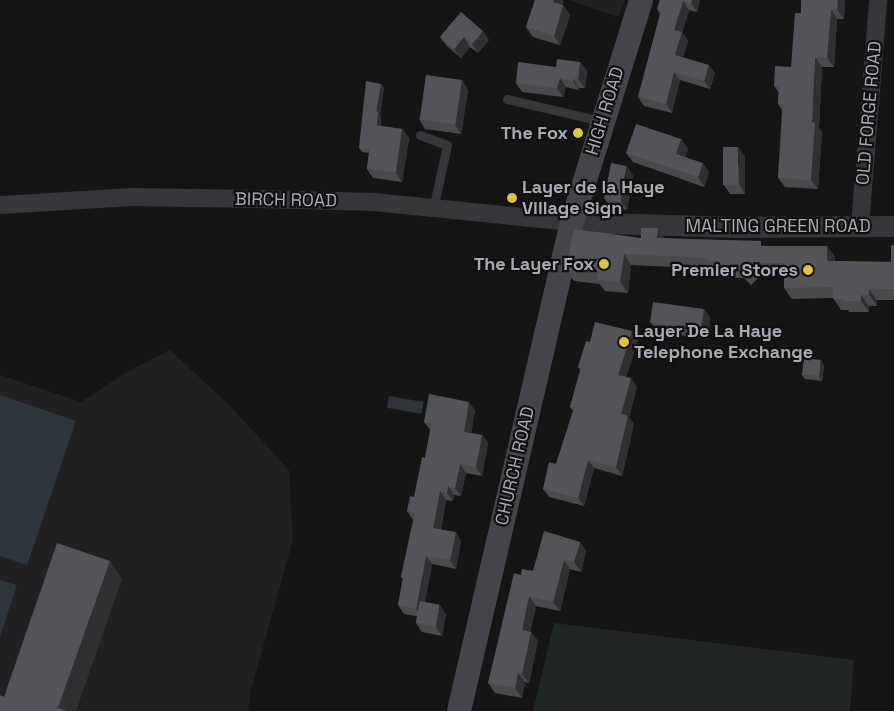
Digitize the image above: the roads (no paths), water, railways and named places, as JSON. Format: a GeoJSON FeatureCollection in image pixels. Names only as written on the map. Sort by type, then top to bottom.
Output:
{"type":"FeatureCollection","features":[{"type":"Feature","properties":{"kind":"main road","name":"HIGH ROAD"},"geometry":{"type":"LineString","coordinates":[[572,222],[601,121],[640,0]]}},
{"type":"Feature","properties":{"kind":"main road","name":"CHURCH ROAD"},"geometry":{"type":"LineString","coordinates":[[459,711],[572,222]]}},
{"type":"Feature","properties":{"kind":"street","name":"OLD FORGE ROAD"},"geometry":{"type":"LineString","coordinates":[[860,226],[878,0]]}},
{"type":"Feature","properties":{"kind":"street","name":"BIRCH ROAD"},"geometry":{"type":"LineString","coordinates":[[0,205],[132,197],[374,202],[572,222]]}},
{"type":"Feature","properties":{"kind":"street","name":"MALTING GREEN ROAD"},"geometry":{"type":"LineString","coordinates":[[572,222],[736,227],[894,226]]}},
{"type":"Feature","properties":{"kind":"lane"},"geometry":{"type":"LineString","coordinates":[[507,99],[601,121]]}},
{"type":"Feature","properties":{"kind":"lane"},"geometry":{"type":"LineString","coordinates":[[420,135],[447,145],[433,209]]}},
{"type":"Feature","properties":{"kind":"place","name":"The Fox"},"geometry":{"type":"Point","coordinates":[578,133]}},
{"type":"Feature","properties":{"kind":"place","name":"Layer de la Haye Village Sign"},"geometry":{"type":"Point","coordinates":[512,198]}},
{"type":"Feature","properties":{"kind":"place","name":"The Layer Fox"},"geometry":{"type":"Point","coordinates":[604,264]}},
{"type":"Feature","properties":{"kind":"place","name":"Premier Stores"},"geometry":{"type":"Point","coordinates":[808,270]}},
{"type":"Feature","properties":{"kind":"place","name":"Layer De La Haye Telephone Exchange"},"geometry":{"type":"Point","coordinates":[624,342]}}]}
